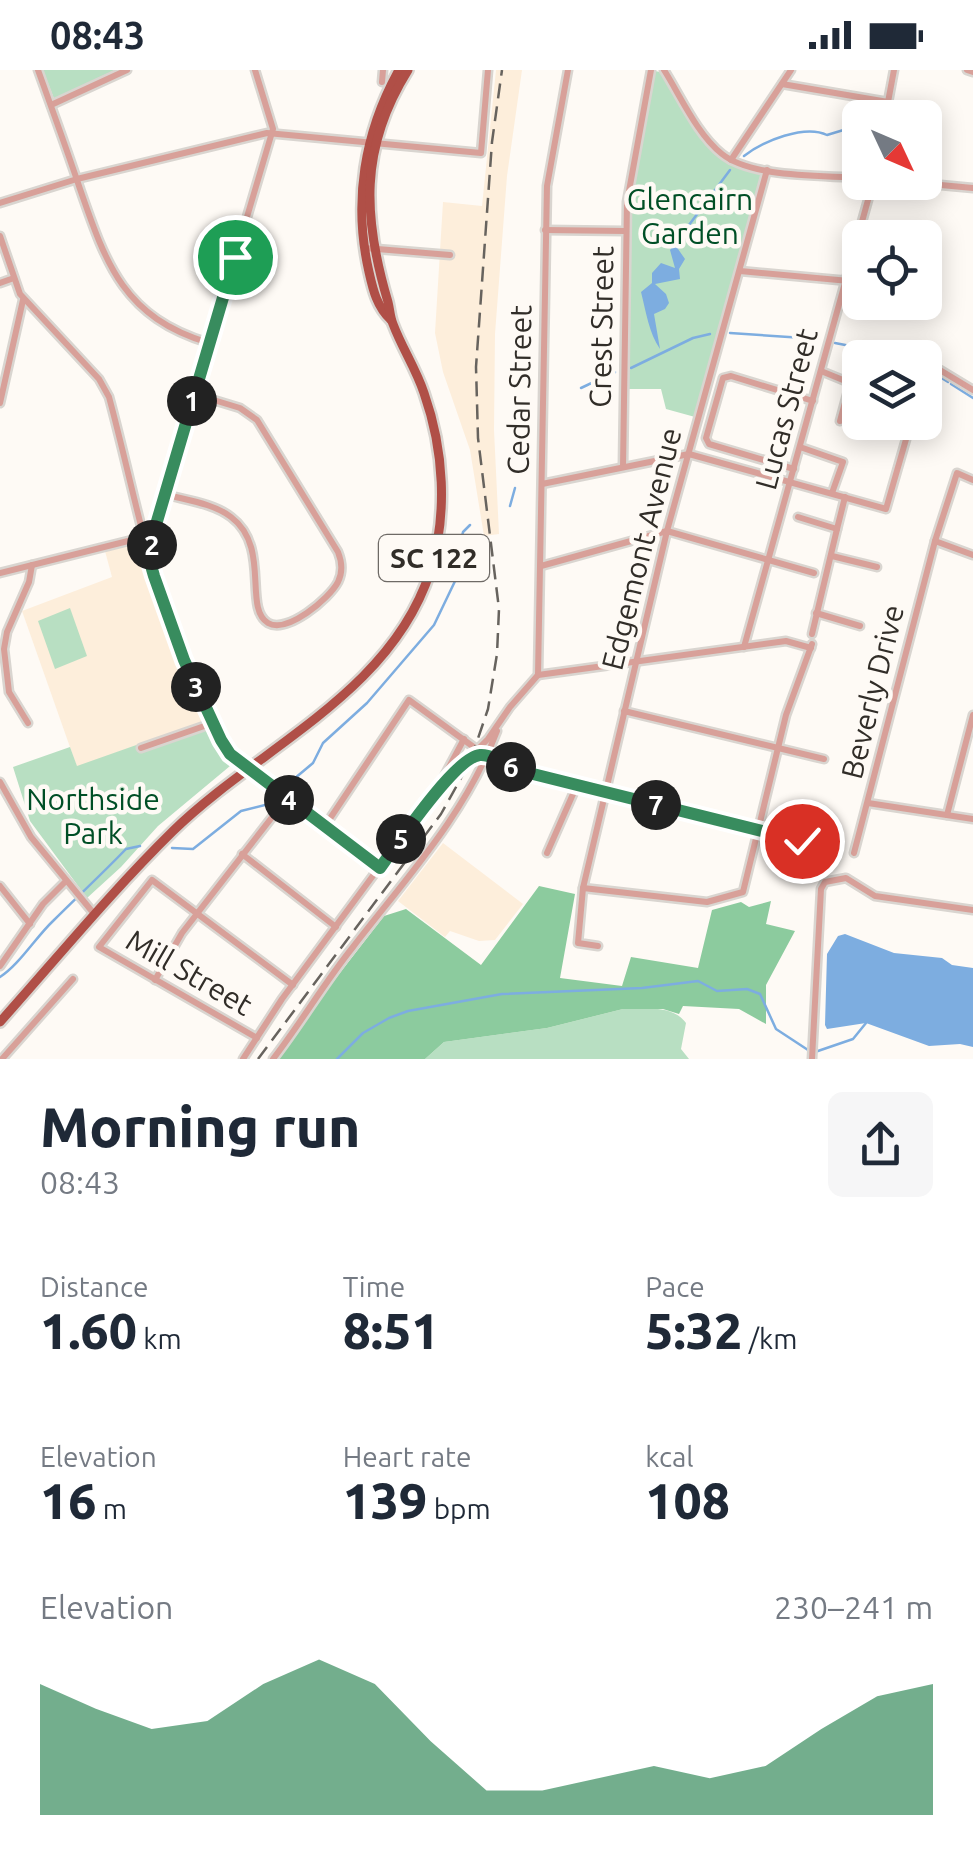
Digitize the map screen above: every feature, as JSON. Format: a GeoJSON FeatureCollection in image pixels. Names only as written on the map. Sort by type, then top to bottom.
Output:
{"type":"FeatureCollection","features":[{"type":"Feature","properties":{"kind":"main road","name":"SC 122"},"geometry":{"type":"LineString","coordinates":[[0,1022],[174,831],[368,672],[403,629],[429,574],[442,506],[438,447],[424,394],[373,290],[369,248],[373,143],[399,70]]}},
{"type":"Feature","properties":{"kind":"main road","name":"SC 122"},"geometry":{"type":"LineString","coordinates":[[373,143],[408,70]]}},
{"type":"Feature","properties":{"kind":"street"},"geometry":{"type":"LineString","coordinates":[[38,70],[104,256],[128,294],[165,325],[209,344]]}},
{"type":"Feature","properties":{"kind":"street"},"geometry":{"type":"LineString","coordinates":[[50,106],[127,70]]}},
{"type":"Feature","properties":{"kind":"street"},"geometry":{"type":"LineString","coordinates":[[150,562],[164,494],[272,133],[272,120],[255,70]]}},
{"type":"Feature","properties":{"kind":"street"},"geometry":{"type":"LineString","coordinates":[[382,82],[383,70]]}},
{"type":"Feature","properties":{"kind":"street"},"geometry":{"type":"LineString","coordinates":[[0,203],[77,179],[272,133],[481,152],[488,70]]}},
{"type":"Feature","properties":{"kind":"street","name":"Cedar Street"},"geometry":{"type":"LineString","coordinates":[[538,675],[547,186],[568,70]]}},
{"type":"Feature","properties":{"kind":"street","name":"Crest Street"},"geometry":{"type":"LineString","coordinates":[[623,468],[626,202],[651,70]]}},
{"type":"Feature","properties":{"kind":"street"},"geometry":{"type":"LineString","coordinates":[[664,70],[713,145],[731,160],[768,170],[842,176]]}},
{"type":"Feature","properties":{"kind":"street"},"geometry":{"type":"LineString","coordinates":[[731,160],[791,70]]}},
{"type":"Feature","properties":{"kind":"street"},"geometry":{"type":"LineString","coordinates":[[888,100],[894,70]]}},
{"type":"Feature","properties":{"kind":"street"},"geometry":{"type":"LineString","coordinates":[[782,84],[876,100]]}},
{"type":"Feature","properties":{"kind":"street","name":"Edgemont Avenue"},"geometry":{"type":"LineString","coordinates":[[598,946],[578,943],[582,888],[667,531],[768,170]]}},
{"type":"Feature","properties":{"kind":"street"},"geometry":{"type":"LineString","coordinates":[[942,185],[973,188]]}},
{"type":"Feature","properties":{"kind":"street"},"geometry":{"type":"LineString","coordinates":[[545,230],[626,231]]}},
{"type":"Feature","properties":{"kind":"street"},"geometry":{"type":"LineString","coordinates":[[0,236],[24,298],[99,379],[110,398],[150,562],[170,624],[212,723],[230,754],[380,868]]}},
{"type":"Feature","properties":{"kind":"street"},"geometry":{"type":"LineString","coordinates":[[369,248],[450,254]]}},
{"type":"Feature","properties":{"kind":"street"},"geometry":{"type":"LineString","coordinates":[[740,271],[842,281]]}},
{"type":"Feature","properties":{"kind":"street"},"geometry":{"type":"LineString","coordinates":[[0,283],[14,278]]}},
{"type":"Feature","properties":{"kind":"street","name":"Lucas Street"},"geometry":{"type":"LineString","coordinates":[[744,647],[842,295]]}},
{"type":"Feature","properties":{"kind":"street"},"geometry":{"type":"LineString","coordinates":[[0,402],[4,369],[24,298]]}},
{"type":"Feature","properties":{"kind":"street"},"geometry":{"type":"LineString","coordinates":[[821,371],[842,380]]}},
{"type":"Feature","properties":{"kind":"street"},"geometry":{"type":"LineString","coordinates":[[942,371],[973,390]]}},
{"type":"Feature","properties":{"kind":"street"},"geometry":{"type":"LineString","coordinates":[[794,469],[709,444],[706,438],[722,378],[727,376],[813,401]]}},
{"type":"Feature","properties":{"kind":"street"},"geometry":{"type":"LineString","coordinates":[[164,494],[221,511],[244,530],[255,555],[258,609],[272,624],[293,622],[338,582],[338,552],[264,428],[240,408],[194,394]]}},
{"type":"Feature","properties":{"kind":"street"},"geometry":{"type":"LineString","coordinates":[[840,421],[842,414]]}},
{"type":"Feature","properties":{"kind":"street"},"geometry":{"type":"LineString","coordinates":[[542,484],[688,454],[886,509],[906,440]]}},
{"type":"Feature","properties":{"kind":"street"},"geometry":{"type":"LineString","coordinates":[[800,447],[843,462],[837,529],[812,634]]}},
{"type":"Feature","properties":{"kind":"street","name":"Beverly Drive"},"geometry":{"type":"LineString","coordinates":[[854,852],[934,541],[957,474],[973,480]]}},
{"type":"Feature","properties":{"kind":"street"},"geometry":{"type":"LineString","coordinates":[[798,516],[837,529]]}},
{"type":"Feature","properties":{"kind":"street"},"geometry":{"type":"LineString","coordinates":[[0,573],[144,537],[155,528]]}},
{"type":"Feature","properties":{"kind":"street"},"geometry":{"type":"LineString","coordinates":[[541,566],[667,531],[814,572]]}},
{"type":"Feature","properties":{"kind":"street"},"geometry":{"type":"LineString","coordinates":[[934,541],[973,555]]}},
{"type":"Feature","properties":{"kind":"street"},"geometry":{"type":"LineString","coordinates":[[832,556],[877,567]]}},
{"type":"Feature","properties":{"kind":"street"},"geometry":{"type":"LineString","coordinates":[[28,723],[9,692],[4,649],[32,565]]}},
{"type":"Feature","properties":{"kind":"street"},"geometry":{"type":"LineString","coordinates":[[816,613],[860,626]]}},
{"type":"Feature","properties":{"kind":"street"},"geometry":{"type":"LineString","coordinates":[[434,794],[488,739],[538,675],[786,641],[812,646],[786,715],[743,892],[707,902],[582,888]]}},
{"type":"Feature","properties":{"kind":"street"},"geometry":{"type":"LineString","coordinates":[[325,826],[408,700],[486,756],[517,770],[802,841]]}},
{"type":"Feature","properties":{"kind":"street"},"geometry":{"type":"LineString","coordinates":[[624,711],[824,758]]}},
{"type":"Feature","properties":{"kind":"street"},"geometry":{"type":"LineString","coordinates":[[947,816],[973,715]]}},
{"type":"Feature","properties":{"kind":"street"},"geometry":{"type":"LineString","coordinates":[[141,748],[212,723]]}},
{"type":"Feature","properties":{"kind":"street"},"geometry":{"type":"LineString","coordinates":[[273,1059],[344,959],[448,828],[482,766],[499,723]]}},
{"type":"Feature","properties":{"kind":"street"},"geometry":{"type":"LineString","coordinates":[[243,1059],[292,985],[434,794],[464,739]]}},
{"type":"Feature","properties":{"kind":"street"},"geometry":{"type":"LineString","coordinates":[[486,756],[488,739]]}},
{"type":"Feature","properties":{"kind":"street"},"geometry":{"type":"LineString","coordinates":[[468,759],[486,756]]}},
{"type":"Feature","properties":{"kind":"street"},"geometry":{"type":"LineString","coordinates":[[468,759],[478,758],[482,766]]}},
{"type":"Feature","properties":{"kind":"street"},"geometry":{"type":"LineString","coordinates":[[0,782],[31,837],[96,916]]}},
{"type":"Feature","properties":{"kind":"street"},"geometry":{"type":"LineString","coordinates":[[547,853],[577,785]]}},
{"type":"Feature","properties":{"kind":"street"},"geometry":{"type":"LineString","coordinates":[[155,980],[169,953],[282,794]]}},
{"type":"Feature","properties":{"kind":"street"},"geometry":{"type":"LineString","coordinates":[[868,802],[973,819]]}},
{"type":"Feature","properties":{"kind":"street"},"geometry":{"type":"LineString","coordinates":[[242,854],[336,926]]}},
{"type":"Feature","properties":{"kind":"street"},"geometry":{"type":"LineString","coordinates":[[812,1059],[821,889],[825,882],[846,878],[875,896],[973,910]]}},
{"type":"Feature","properties":{"kind":"street","name":"Mill Street"},"geometry":{"type":"LineString","coordinates":[[197,913],[152,880],[99,947],[258,1038]]}},
{"type":"Feature","properties":{"kind":"street"},"geometry":{"type":"LineString","coordinates":[[0,966],[43,904],[66,882]]}},
{"type":"Feature","properties":{"kind":"street"},"geometry":{"type":"LineString","coordinates":[[0,886],[30,924]]}},
{"type":"Feature","properties":{"kind":"street"},"geometry":{"type":"LineString","coordinates":[[197,913],[292,985]]}},
{"type":"Feature","properties":{"kind":"street"},"geometry":{"type":"LineString","coordinates":[[2,1059],[72,980]]}},
{"type":"Feature","properties":{"kind":"shaded area"},"geometry":{"type":"Polygon","coordinates":[[[496,70],[522,70],[507,176],[495,334],[499,534],[484,536],[470,450],[443,372],[435,333],[443,202],[482,206],[496,70]]]}},
{"type":"Feature","properties":{"kind":"shaded area"},"geometry":{"type":"Polygon","coordinates":[[[140,543],[148,581],[207,720],[77,767],[22,611],[112,577],[105,551],[140,543]]]}},
{"type":"Feature","properties":{"kind":"shaded area"},"geometry":{"type":"Polygon","coordinates":[[[443,843],[523,904],[495,940],[479,941],[450,931],[445,937],[398,901],[443,843]]]}},
{"type":"Feature","properties":{"kind":"green space"},"geometry":{"type":"Polygon","coordinates":[[[43,70],[115,70],[54,99],[43,70]]]}},
{"type":"Feature","properties":{"kind":"green space","name":"Glencairn Garden"},"geometry":{"type":"Polygon","coordinates":[[[655,71],[660,72],[697,133],[715,154],[763,175],[695,417],[666,409],[661,389],[628,389],[630,203],[655,71]]]}},
{"type":"Feature","properties":{"kind":"green space"},"geometry":{"type":"Polygon","coordinates":[[[70,608],[87,656],[55,669],[38,621],[70,608]]]}},
{"type":"Feature","properties":{"kind":"green space","name":"Northside Park"},"geometry":{"type":"Polygon","coordinates":[[[207,720],[230,766],[158,826],[87,898],[30,821],[13,767],[70,747],[77,766],[207,720]]]}},
{"type":"Feature","properties":{"kind":"green space"},"geometry":{"type":"Polygon","coordinates":[[[539,886],[575,894],[560,978],[622,986],[631,957],[698,968],[712,910],[741,902],[749,907],[771,901],[766,924],[795,931],[766,985],[766,1024],[739,1009],[683,1006],[679,1014],[663,1009],[623,1009],[547,1028],[444,1042],[425,1059],[278,1059],[384,916],[406,909],[481,965],[539,886]]]}},
{"type":"Feature","properties":{"kind":"green space"},"geometry":{"type":"Polygon","coordinates":[[[623,1009],[658,1009],[680,1017],[686,1023],[681,1049],[689,1059],[425,1059],[444,1042],[547,1028],[623,1009]]]}},
{"type":"Feature","properties":{"kind":"water"},"geometry":{"type":"Polygon","coordinates":[[[686,229],[678,249],[685,259],[679,269],[680,279],[655,284],[669,303],[654,314],[660,349],[650,329],[641,292],[652,283],[652,273],[661,263],[675,268],[670,250],[686,229]]]}},
{"type":"Feature","properties":{"kind":"water"},"geometry":{"type":"Polygon","coordinates":[[[845,934],[894,953],[942,958],[952,965],[973,968],[973,1047],[929,1046],[866,1023],[827,1029],[827,954],[838,936],[845,934]]]}},
{"type":"Feature","properties":{"kind":"waterway"},"geometry":{"type":"LineString","coordinates":[[744,156],[784,136],[807,132],[827,135],[842,130]]}},
{"type":"Feature","properties":{"kind":"waterway"},"geometry":{"type":"LineString","coordinates":[[686,229],[730,170]]}},
{"type":"Feature","properties":{"kind":"waterway"},"geometry":{"type":"LineString","coordinates":[[730,333],[819,339]]}},
{"type":"Feature","properties":{"kind":"waterway"},"geometry":{"type":"LineString","coordinates":[[631,368],[693,338],[710,334]]}},
{"type":"Feature","properties":{"kind":"waterway"},"geometry":{"type":"LineString","coordinates":[[835,343],[842,344]]}},
{"type":"Feature","properties":{"kind":"waterway"},"geometry":{"type":"LineString","coordinates":[[581,388],[615,372]]}},
{"type":"Feature","properties":{"kind":"waterway"},"geometry":{"type":"LineString","coordinates":[[942,378],[948,382]]}},
{"type":"Feature","properties":{"kind":"waterway"},"geometry":{"type":"LineString","coordinates":[[951,384],[973,398]]}},
{"type":"Feature","properties":{"kind":"waterway"},"geometry":{"type":"LineString","coordinates":[[510,506],[515,488]]}},
{"type":"Feature","properties":{"kind":"waterway"},"geometry":{"type":"LineString","coordinates":[[282,789],[313,763],[323,743],[367,703],[434,625],[457,577],[460,544],[470,525]]}},
{"type":"Feature","properties":{"kind":"waterway"},"geometry":{"type":"LineString","coordinates":[[172,848],[193,849],[241,811],[273,803],[278,796]]}},
{"type":"Feature","properties":{"kind":"waterway"},"geometry":{"type":"LineString","coordinates":[[0,977],[126,849],[140,846]]}},
{"type":"Feature","properties":{"kind":"waterway"},"geometry":{"type":"LineString","coordinates":[[337,1059],[363,1033],[408,1011],[502,994],[642,988],[698,981],[717,991],[747,989],[760,994],[776,1029],[808,1050]]}},
{"type":"Feature","properties":{"kind":"waterway"},"geometry":{"type":"LineString","coordinates":[[815,1052],[853,1039],[866,1023]]}},
{"type":"Feature","properties":{"kind":"railway"},"geometry":{"type":"LineString","coordinates":[[258,1059],[441,814],[470,762],[488,709],[499,609],[478,438],[476,367],[492,142],[502,70]]}},
{"type":"Feature","properties":{"kind":"route"},"geometry":{"type":"LineString","coordinates":[[235,257],[155,528],[150,562],[184,660],[230,754],[380,868],[434,794],[468,759],[482,755],[517,770],[802,841]]}}]}
